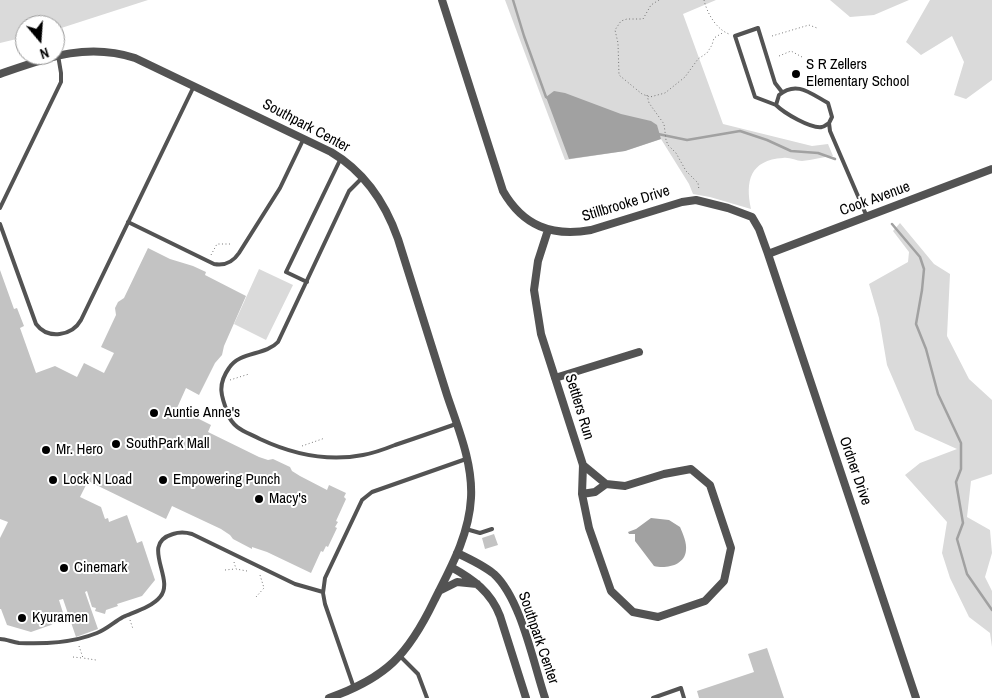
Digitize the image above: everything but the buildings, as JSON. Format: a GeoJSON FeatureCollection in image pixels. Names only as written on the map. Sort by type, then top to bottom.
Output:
{"type":"FeatureCollection","features":[{"type":"Feature","properties":{"kind":"street","name":"Stillbrooke Drive"},"geometry":{"type":"LineString","coordinates":[[442,0],[503,192],[510,204],[519,213],[548,230],[562,233],[590,230],[672,204],[696,200],[728,208],[752,217],[759,229],[768,254]]}},
{"type":"Feature","properties":{"kind":"street","name":"Southpark Center"},"geometry":{"type":"LineString","coordinates":[[65,54],[93,51],[121,54],[149,64],[304,138],[341,158],[363,177],[382,203],[394,227],[466,459],[471,483],[471,499],[466,529],[457,553],[418,633],[400,656],[376,677],[329,698]]}},
{"type":"Feature","properties":{"kind":"street","name":"Southpark Center"},"geometry":{"type":"LineString","coordinates":[[0,74],[27,65]]}},
{"type":"Feature","properties":{"kind":"street","name":"Cook Avenue"},"geometry":{"type":"LineString","coordinates":[[768,254],[992,170]]}},
{"type":"Feature","properties":{"kind":"street","name":"Settlers Run"},"geometry":{"type":"LineString","coordinates":[[548,230],[538,261],[534,290],[541,334],[583,465],[582,494],[589,528],[611,591],[633,612],[658,617],[705,601],[724,581],[731,548],[710,485],[691,469],[664,474],[625,486],[606,484]]}},
{"type":"Feature","properties":{"kind":"street","name":"Ordner Drive"},"geometry":{"type":"LineString","coordinates":[[768,254],[916,698]]}},
{"type":"Feature","properties":{"kind":"street"},"geometry":{"type":"LineString","coordinates":[[555,378],[639,352]]}},
{"type":"Feature","properties":{"kind":"street"},"geometry":{"type":"LineString","coordinates":[[582,494],[596,492],[606,484],[583,465]]}},
{"type":"Feature","properties":{"kind":"street","name":"Southpark Center"},"geometry":{"type":"LineString","coordinates":[[457,553],[486,568],[508,592],[517,609],[545,698]]}},
{"type":"Feature","properties":{"kind":"street","name":"Southpark Center"},"geometry":{"type":"LineString","coordinates":[[451,566],[477,584],[489,596],[497,608],[526,698]]}},
{"type":"Feature","properties":{"kind":"street"},"geometry":{"type":"LineString","coordinates":[[439,591],[457,582],[477,584]]}},
{"type":"Feature","properties":{"kind":"lane"},"geometry":{"type":"LineString","coordinates":[[776,105],[782,92],[788,88],[800,88],[828,103],[832,117],[829,123],[823,127],[816,127],[790,116],[776,105],[755,97],[735,36],[758,28],[774,79],[782,92]]}},
{"type":"Feature","properties":{"kind":"lane"},"geometry":{"type":"LineString","coordinates":[[0,208],[61,82],[60,65]]}},
{"type":"Feature","properties":{"kind":"lane"},"geometry":{"type":"LineString","coordinates":[[0,224],[34,323],[42,331],[54,334],[73,329],[80,322],[194,86]]}},
{"type":"Feature","properties":{"kind":"lane"},"geometry":{"type":"LineString","coordinates":[[829,123],[830,131],[868,216]]}},
{"type":"Feature","properties":{"kind":"lane"},"geometry":{"type":"LineString","coordinates":[[128,222],[214,264],[221,265],[231,262],[239,253],[280,188],[304,138]]}},
{"type":"Feature","properties":{"kind":"lane"},"geometry":{"type":"LineString","coordinates":[[307,282],[286,272],[341,158]]}},
{"type":"Feature","properties":{"kind":"lane"},"geometry":{"type":"LineString","coordinates":[[363,177],[348,192],[278,342],[271,348],[236,361],[227,370],[220,390],[229,416],[233,424],[240,429],[282,449],[303,455],[332,457],[364,455],[456,424]]}},
{"type":"Feature","properties":{"kind":"lane"},"geometry":{"type":"LineString","coordinates":[[354,688],[325,604],[323,592],[325,578],[365,496],[375,490],[466,459]]}},
{"type":"Feature","properties":{"kind":"lane"},"geometry":{"type":"LineString","coordinates":[[466,529],[480,533],[492,529]]}},
{"type":"Feature","properties":{"kind":"lane"},"geometry":{"type":"LineString","coordinates":[[0,640],[19,643],[46,643],[75,640],[100,632],[118,620],[154,602],[160,597],[165,586],[158,559],[159,546],[166,537],[181,532],[192,534],[295,584],[323,592]]}},
{"type":"Feature","properties":{"kind":"lane"},"geometry":{"type":"LineString","coordinates":[[400,656],[418,674],[427,698]]}},
{"type":"Feature","properties":{"kind":"lane"},"geometry":{"type":"LineString","coordinates":[[653,698],[681,688],[684,698]]}},
{"type":"Feature","properties":{"kind":"path"},"geometry":{"type":"LineString","coordinates":[[659,0],[651,5],[643,19],[621,21],[615,30],[618,43],[619,74],[642,94],[650,97],[665,93],[676,85],[685,77],[698,59],[707,53],[714,38],[724,32]]}},
{"type":"Feature","properties":{"kind":"path"},"geometry":{"type":"LineString","coordinates":[[704,0],[706,10],[724,32],[735,36]]}},
{"type":"Feature","properties":{"kind":"path"},"geometry":{"type":"LineString","coordinates":[[772,36],[809,24],[817,28]]}},
{"type":"Feature","properties":{"kind":"path"},"geometry":{"type":"LineString","coordinates":[[779,56],[791,51],[802,57]]}},
{"type":"Feature","properties":{"kind":"path"},"geometry":{"type":"LineString","coordinates":[[647,96],[649,103],[661,117],[668,145],[680,159],[686,171],[698,183],[699,190]]}},
{"type":"Feature","properties":{"kind":"path"},"geometry":{"type":"LineString","coordinates":[[211,256],[217,244],[231,244]]}},
{"type":"Feature","properties":{"kind":"path"},"geometry":{"type":"LineString","coordinates":[[227,381],[249,374]]}},
{"type":"Feature","properties":{"kind":"path"},"geometry":{"type":"LineString","coordinates":[[302,447],[325,438]]}},
{"type":"Feature","properties":{"kind":"path"},"geometry":{"type":"LineString","coordinates":[[233,559],[236,569]]}},
{"type":"Feature","properties":{"kind":"path"},"geometry":{"type":"LineString","coordinates":[[225,570],[247,570]]}},
{"type":"Feature","properties":{"kind":"path"},"geometry":{"type":"LineString","coordinates":[[256,596],[264,588],[259,572]]}},
{"type":"Feature","properties":{"kind":"path"},"geometry":{"type":"LineString","coordinates":[[129,619],[133,629]]}},
{"type":"Feature","properties":{"kind":"path"},"geometry":{"type":"LineString","coordinates":[[79,645],[83,658]]}},
{"type":"Feature","properties":{"kind":"path"},"geometry":{"type":"LineString","coordinates":[[73,657],[96,660]]}},
{"type":"Feature","properties":{"kind":"shaded area"},"geometry":{"type":"Polygon","coordinates":[[[0,0],[148,0],[65,27],[65,15],[15,15],[15,39],[0,43],[0,0]]]}},
{"type":"Feature","properties":{"kind":"shaded area"},"geometry":{"type":"Polygon","coordinates":[[[505,0],[716,0],[683,14],[723,124],[812,146],[828,144],[833,156],[802,161],[783,158],[763,163],[752,174],[750,181],[749,199],[751,209],[693,194],[689,184],[661,139],[625,151],[565,160],[505,0]]]}},
{"type":"Feature","properties":{"kind":"shaded area"},"geometry":{"type":"Polygon","coordinates":[[[830,0],[909,0],[874,15],[850,17],[830,0]]]}},
{"type":"Feature","properties":{"kind":"shaded area"},"geometry":{"type":"Polygon","coordinates":[[[930,0],[992,0],[992,80],[966,99],[954,95],[964,62],[952,36],[921,55],[906,42],[930,0]]]}},
{"type":"Feature","properties":{"kind":"shaded area"},"geometry":{"type":"Polygon","coordinates":[[[554,91],[565,93],[621,114],[651,121],[657,125],[661,139],[625,151],[569,159],[546,97],[554,91]]]}},
{"type":"Feature","properties":{"kind":"shaded area"},"geometry":{"type":"Polygon","coordinates":[[[900,223],[934,264],[950,274],[947,336],[969,379],[992,400],[992,474],[971,481],[967,517],[990,530],[992,553],[985,577],[992,591],[992,647],[990,633],[969,617],[950,578],[942,553],[947,522],[905,475],[920,463],[957,449],[915,430],[887,365],[879,318],[869,284],[908,262],[909,252],[893,231],[900,223]]]}},
{"type":"Feature","properties":{"kind":"shaded area"},"geometry":{"type":"Polygon","coordinates":[[[259,269],[293,285],[266,340],[234,324],[259,269]]]}},
{"type":"Feature","properties":{"kind":"shaded area"},"geometry":{"type":"Polygon","coordinates":[[[651,518],[669,520],[680,527],[686,547],[685,555],[678,563],[664,567],[654,566],[635,541],[635,534],[629,534],[628,532],[636,529],[651,518]]]}},
{"type":"Feature","properties":{"kind":"waterway"},"geometry":{"type":"LineString","coordinates":[[513,0],[546,97],[549,99]]}},
{"type":"Feature","properties":{"kind":"waterway"},"geometry":{"type":"LineString","coordinates":[[658,134],[687,140],[740,131],[791,151],[818,153],[835,159]]}},
{"type":"Feature","properties":{"kind":"waterway"},"geometry":{"type":"LineString","coordinates":[[892,224],[920,257],[924,269],[916,324],[926,349],[938,394],[961,443],[961,469],[956,482],[963,523],[957,539],[967,574],[992,610]]}},
{"type":"Feature","properties":{"kind":"place","name":"S R Zellers Elementary School"},"geometry":{"type":"Point","coordinates":[796,74]}},
{"type":"Feature","properties":{"kind":"place","name":"Auntie Anne's"},"geometry":{"type":"Point","coordinates":[154,413]}},
{"type":"Feature","properties":{"kind":"place","name":"SouthPark Mall"},"geometry":{"type":"Point","coordinates":[116,444]}},
{"type":"Feature","properties":{"kind":"place","name":"Mr. Hero"},"geometry":{"type":"Point","coordinates":[46,450]}},
{"type":"Feature","properties":{"kind":"place","name":"Lock N Load"},"geometry":{"type":"Point","coordinates":[53,480]}},
{"type":"Feature","properties":{"kind":"place","name":"Empowering Punch"},"geometry":{"type":"Point","coordinates":[163,480]}},
{"type":"Feature","properties":{"kind":"place","name":"Macy's"},"geometry":{"type":"Point","coordinates":[259,499]}},
{"type":"Feature","properties":{"kind":"place","name":"Cinemark"},"geometry":{"type":"Point","coordinates":[64,568]}},
{"type":"Feature","properties":{"kind":"place","name":"Kyuramen"},"geometry":{"type":"Point","coordinates":[22,618]}}]}
